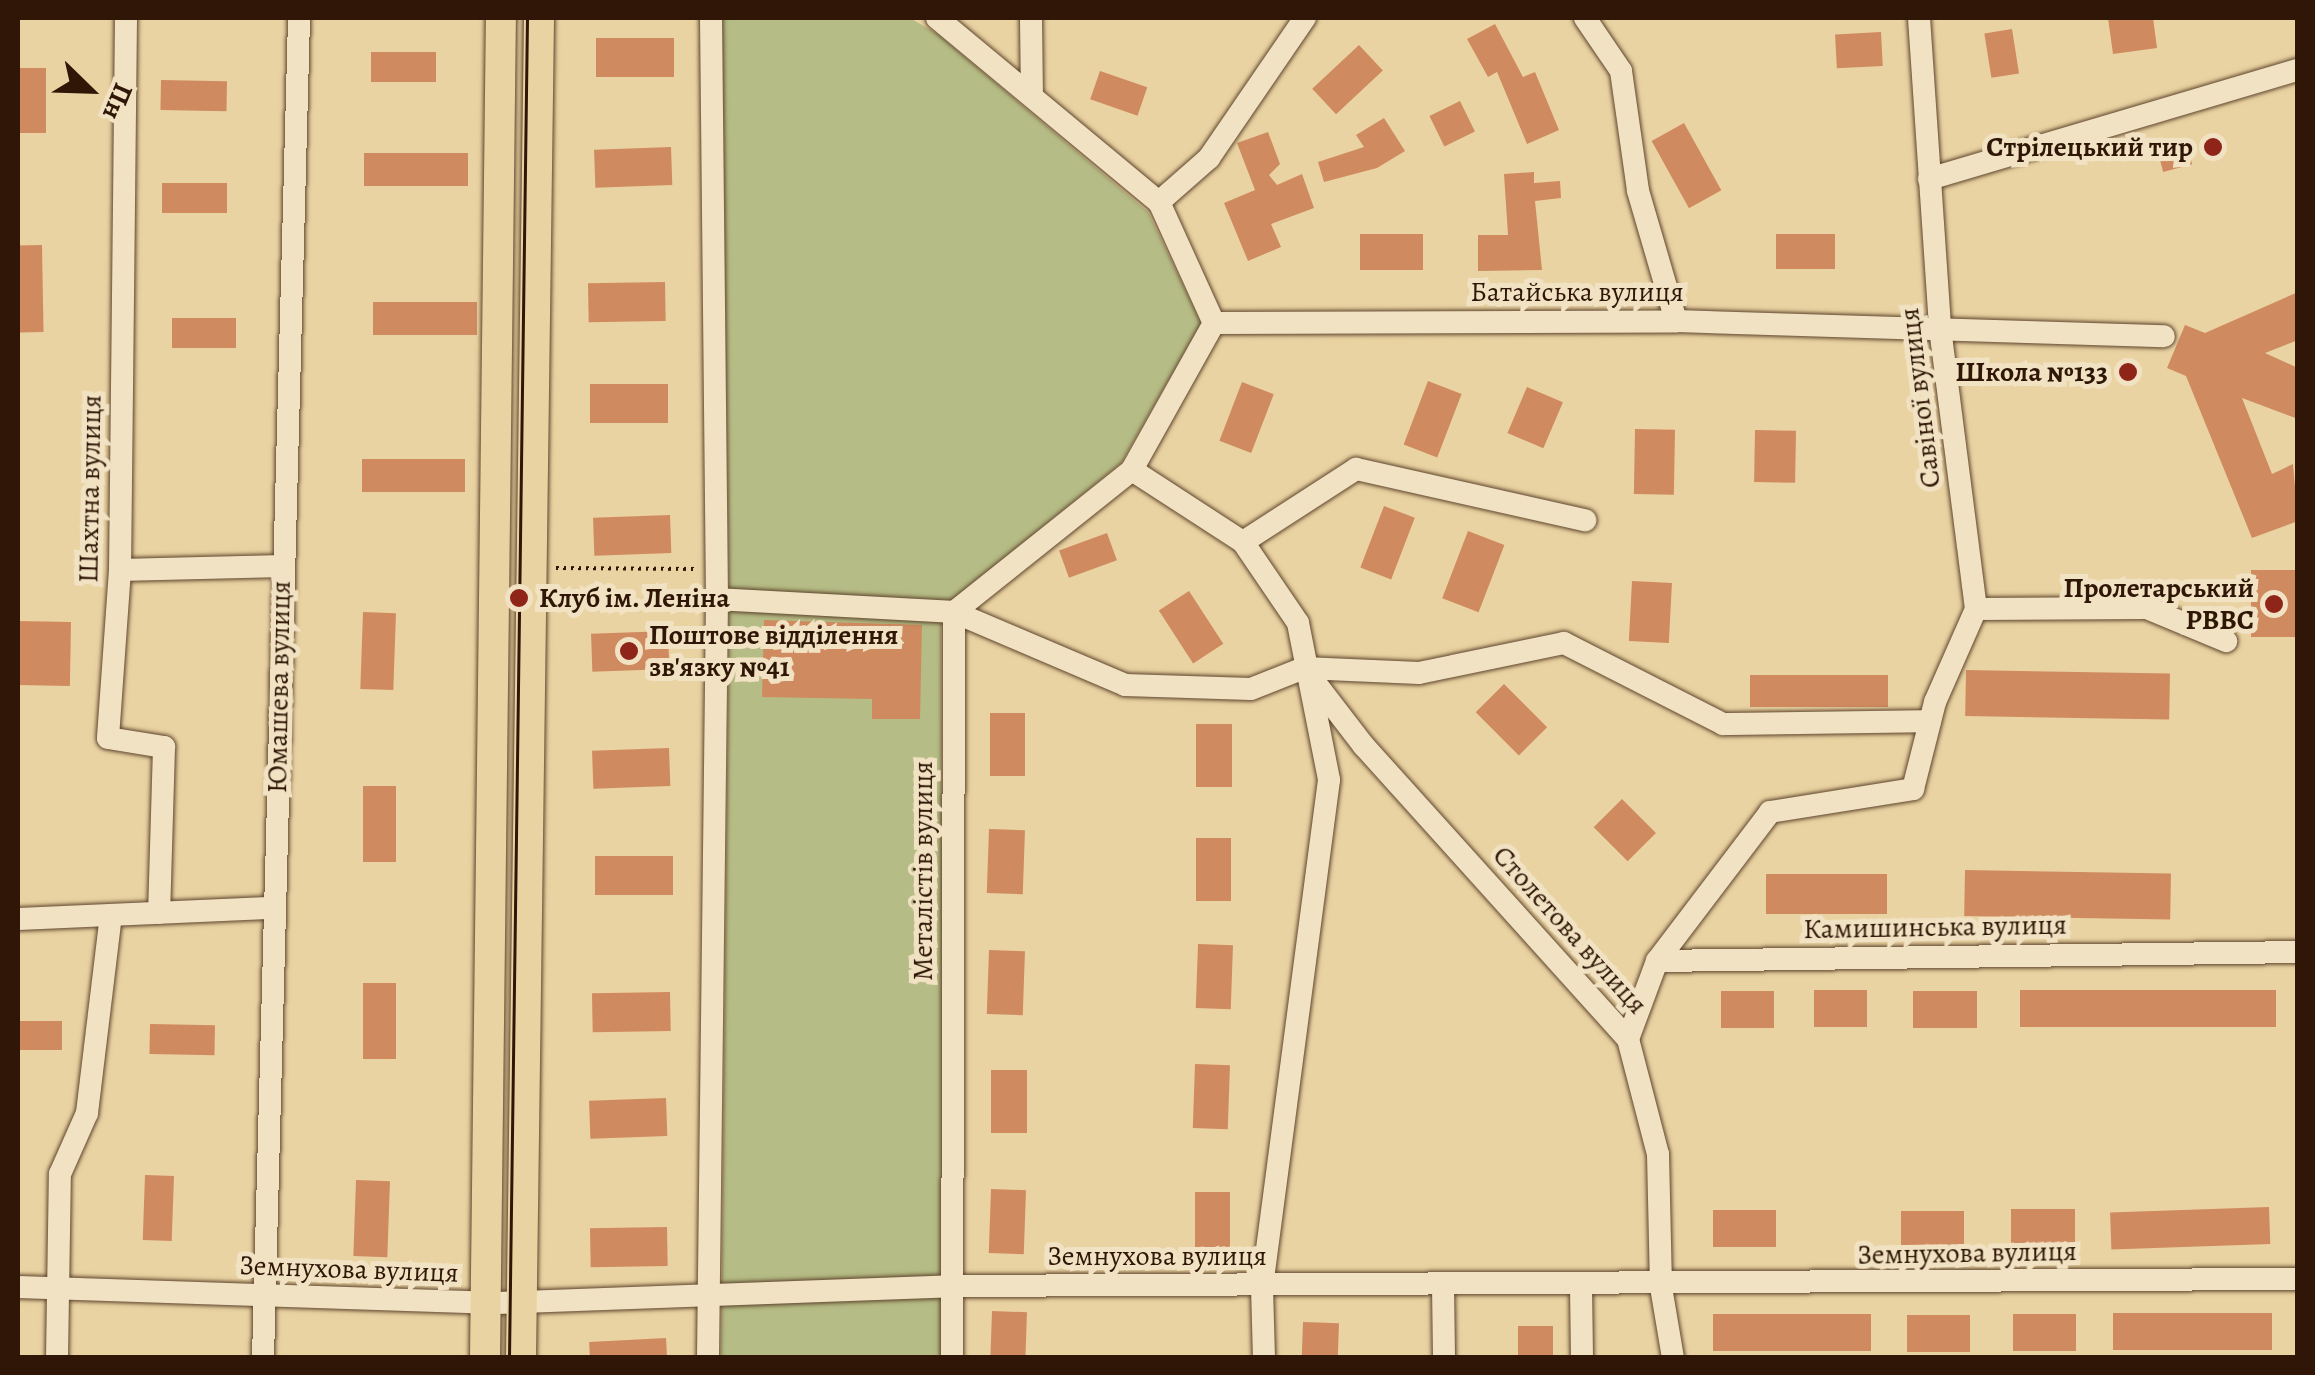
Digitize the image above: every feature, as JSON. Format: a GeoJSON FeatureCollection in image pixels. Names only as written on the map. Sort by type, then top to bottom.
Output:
{"type":"FeatureCollection","features":[{"type":"Feature","properties":{"kind":"main road"},"geometry":{"type":"LineString","coordinates":[[485,1358],[502,18]]}},
{"type":"Feature","properties":{"kind":"main road"},"geometry":{"type":"LineString","coordinates":[[521,1358],[539,18]]}},
{"type":"Feature","properties":{"kind":"street","name":"Шахтна вулиця"},"geometry":{"type":"LineString","coordinates":[[126,18],[120,570],[108,738],[164,747],[159,913]]}},
{"type":"Feature","properties":{"kind":"street","name":"Юмашева вулиця"},"geometry":{"type":"LineString","coordinates":[[263,1358],[299,18]]}},
{"type":"Feature","properties":{"kind":"street"},"geometry":{"type":"LineString","coordinates":[[708,1358],[717,600],[711,18]]}},
{"type":"Feature","properties":{"kind":"street"},"geometry":{"type":"LineString","coordinates":[[937,18],[1159,202],[1214,324],[1132,470],[954,612]]}},
{"type":"Feature","properties":{"kind":"street"},"geometry":{"type":"LineString","coordinates":[[1031,18],[1032,96]]}},
{"type":"Feature","properties":{"kind":"street"},"geometry":{"type":"LineString","coordinates":[[1159,202],[1210,158],[1305,18]]}},
{"type":"Feature","properties":{"kind":"street"},"geometry":{"type":"LineString","coordinates":[[1584,18],[1621,71],[1638,191],[1676,321]]}},
{"type":"Feature","properties":{"kind":"street","name":"Савіної вулиця"},"geometry":{"type":"LineString","coordinates":[[1919,18],[1940,328],[1976,609]]}},
{"type":"Feature","properties":{"kind":"street"},"geometry":{"type":"LineString","coordinates":[[1929,179],[2298,70]]}},
{"type":"Feature","properties":{"kind":"street","name":"Батайська вулиця"},"geometry":{"type":"LineString","coordinates":[[1214,324],[1676,321],[2164,336]]}},
{"type":"Feature","properties":{"kind":"street"},"geometry":{"type":"LineString","coordinates":[[1243,542],[1356,468],[1585,520]]}},
{"type":"Feature","properties":{"kind":"street"},"geometry":{"type":"LineString","coordinates":[[1132,470],[1243,542],[1298,623],[1329,780],[1262,1287],[1264,1358]]}},
{"type":"Feature","properties":{"kind":"street"},"geometry":{"type":"LineString","coordinates":[[120,570],[282,566]]}},
{"type":"Feature","properties":{"kind":"street"},"geometry":{"type":"LineString","coordinates":[[717,600],[954,612],[1126,685],[1251,689],[1304,668],[1419,673],[1564,643],[1723,724],[1930,721]]}},
{"type":"Feature","properties":{"kind":"street"},"geometry":{"type":"LineString","coordinates":[[1628,1039],[1657,961],[1770,812],[1913,789],[1930,721],[1976,609],[2147,608],[2226,641]]}},
{"type":"Feature","properties":{"kind":"street","name":"Металістів вулиця"},"geometry":{"type":"LineString","coordinates":[[952,1358],[954,612]]}},
{"type":"Feature","properties":{"kind":"street","name":"Столетова вулиця"},"geometry":{"type":"LineString","coordinates":[[1304,668],[1364,746],[1628,1039],[1658,1154],[1661,1287],[1673,1358]]}},
{"type":"Feature","properties":{"kind":"street"},"geometry":{"type":"LineString","coordinates":[[18,919],[274,908]]}},
{"type":"Feature","properties":{"kind":"street"},"geometry":{"type":"LineString","coordinates":[[56,1358],[60,1174],[88,1114],[111,916]]}},
{"type":"Feature","properties":{"kind":"street","name":"Камишинська вулиця"},"geometry":{"type":"LineString","coordinates":[[1657,961],[2298,952]]}},
{"type":"Feature","properties":{"kind":"street","name":"Земнухова вулиця"},"geometry":{"type":"LineString","coordinates":[[18,1288],[522,1303],[708,1291],[952,1286],[1661,1287],[2298,1280]]}},
{"type":"Feature","properties":{"kind":"street"},"geometry":{"type":"LineString","coordinates":[[1443,1285],[1444,1358]]}},
{"type":"Feature","properties":{"kind":"street"},"geometry":{"type":"LineString","coordinates":[[1580,1286],[1582,1358]]}},
{"type":"Feature","properties":{"kind":"path"},"geometry":{"type":"LineString","coordinates":[[532,567],[716,569]]}},
{"type":"Feature","properties":{"kind":"green space"},"geometry":{"type":"Polygon","coordinates":[[[722,18],[910,18],[939,35],[1148,212],[1201,323],[1121,463],[941,609],[944,1357],[721,1358],[729,600],[722,18]]]}},
{"type":"Feature","properties":{"kind":"building"},"geometry":{"type":"Polygon","coordinates":[[[2108,18],[2153,18],[2157,48],[2113,54],[2108,18]]]}},
{"type":"Feature","properties":{"kind":"building"},"geometry":{"type":"Polygon","coordinates":[[[1495,24],[1523,77],[1535,72],[1559,130],[1527,144],[1497,72],[1488,77],[1467,39],[1495,24]]]}},
{"type":"Feature","properties":{"kind":"building"},"geometry":{"type":"Polygon","coordinates":[[[2012,29],[2019,73],[1991,78],[1984,33],[2012,29]]]}},
{"type":"Feature","properties":{"kind":"building"},"geometry":{"type":"Polygon","coordinates":[[[1881,32],[1883,66],[1837,68],[1835,34],[1881,32]]]}},
{"type":"Feature","properties":{"kind":"building"},"geometry":{"type":"Polygon","coordinates":[[[596,38],[674,38],[674,77],[596,77],[596,38]]]}},
{"type":"Feature","properties":{"kind":"building"},"geometry":{"type":"Polygon","coordinates":[[[1359,45],[1383,71],[1336,114],[1312,89],[1359,45]]]}},
{"type":"Feature","properties":{"kind":"building"},"geometry":{"type":"Polygon","coordinates":[[[371,52],[436,52],[436,82],[371,82],[371,52]]]}},
{"type":"Feature","properties":{"kind":"building"},"geometry":{"type":"Polygon","coordinates":[[[18,68],[46,68],[46,133],[18,133],[18,68]]]}},
{"type":"Feature","properties":{"kind":"building"},"geometry":{"type":"Polygon","coordinates":[[[1100,71],[1147,87],[1138,116],[1090,99],[1100,71]]]}},
{"type":"Feature","properties":{"kind":"building"},"geometry":{"type":"Polygon","coordinates":[[[161,80],[227,81],[226,111],[160,110],[161,80]]]}},
{"type":"Feature","properties":{"kind":"building"},"geometry":{"type":"Polygon","coordinates":[[[1460,101],[1475,132],[1444,146],[1429,116],[1460,101]]]}},
{"type":"Feature","properties":{"kind":"building"},"geometry":{"type":"Polygon","coordinates":[[[1384,118],[1405,151],[1377,168],[1324,182],[1318,162],[1364,147],[1356,135],[1384,118]]]}},
{"type":"Feature","properties":{"kind":"building"},"geometry":{"type":"Polygon","coordinates":[[[1684,123],[1721,190],[1689,208],[1652,141],[1684,123]]]}},
{"type":"Feature","properties":{"kind":"building"},"geometry":{"type":"Polygon","coordinates":[[[1268,132],[1280,164],[1269,175],[1277,185],[1302,174],[1314,208],[1271,224],[1281,247],[1248,261],[1224,203],[1255,190],[1237,143],[1268,132]]]}},
{"type":"Feature","properties":{"kind":"building"},"geometry":{"type":"Polygon","coordinates":[[[2187,145],[2192,164],[2163,172],[2158,153],[2187,145]]]}},
{"type":"Feature","properties":{"kind":"building"},"geometry":{"type":"Polygon","coordinates":[[[671,147],[672,185],[595,188],[594,150],[671,147]]]}},
{"type":"Feature","properties":{"kind":"building"},"geometry":{"type":"Polygon","coordinates":[[[364,153],[468,153],[468,186],[364,186],[364,153]]]}},
{"type":"Feature","properties":{"kind":"building"},"geometry":{"type":"Polygon","coordinates":[[[1534,172],[1534,183],[1560,181],[1561,198],[1535,201],[1542,270],[1478,271],[1478,235],[1508,235],[1504,174],[1534,172]]]}},
{"type":"Feature","properties":{"kind":"building"},"geometry":{"type":"Polygon","coordinates":[[[162,183],[227,183],[227,213],[162,213],[162,183]]]}},
{"type":"Feature","properties":{"kind":"building"},"geometry":{"type":"Polygon","coordinates":[[[1360,234],[1423,234],[1423,270],[1360,270],[1360,234]]]}},
{"type":"Feature","properties":{"kind":"building"},"geometry":{"type":"Polygon","coordinates":[[[1776,234],[1835,234],[1835,269],[1776,269],[1776,234]]]}},
{"type":"Feature","properties":{"kind":"building"},"geometry":{"type":"Polygon","coordinates":[[[18,245],[42,245],[44,332],[20,332],[18,245]]]}},
{"type":"Feature","properties":{"kind":"building"},"geometry":{"type":"Polygon","coordinates":[[[665,282],[666,321],[589,322],[588,283],[665,282]]]}},
{"type":"Feature","properties":{"kind":"building"},"geometry":{"type":"Polygon","coordinates":[[[2298,292],[2298,340],[2265,353],[2298,368],[2298,419],[2242,398],[2272,474],[2293,464],[2298,521],[2252,538],[2186,376],[2167,368],[2185,325],[2205,333],[2298,292]]]}},
{"type":"Feature","properties":{"kind":"building"},"geometry":{"type":"Polygon","coordinates":[[[373,302],[477,302],[477,335],[373,335],[373,302]]]}},
{"type":"Feature","properties":{"kind":"building"},"geometry":{"type":"Polygon","coordinates":[[[172,318],[236,318],[236,348],[172,348],[172,318]]]}},
{"type":"Feature","properties":{"kind":"building"},"geometry":{"type":"Polygon","coordinates":[[[1428,381],[1462,394],[1437,457],[1404,444],[1428,381]]]}},
{"type":"Feature","properties":{"kind":"building"},"geometry":{"type":"Polygon","coordinates":[[[1242,382],[1274,394],[1251,453],[1219,441],[1242,382]]]}},
{"type":"Feature","properties":{"kind":"building"},"geometry":{"type":"Polygon","coordinates":[[[590,384],[668,384],[668,423],[590,423],[590,384]]]}},
{"type":"Feature","properties":{"kind":"building"},"geometry":{"type":"Polygon","coordinates":[[[1527,387],[1563,402],[1543,448],[1507,433],[1527,387]]]}},
{"type":"Feature","properties":{"kind":"building"},"geometry":{"type":"Polygon","coordinates":[[[1635,429],[1675,430],[1674,495],[1634,494],[1635,429]]]}},
{"type":"Feature","properties":{"kind":"building"},"geometry":{"type":"Polygon","coordinates":[[[1755,430],[1796,431],[1795,483],[1754,482],[1755,430]]]}},
{"type":"Feature","properties":{"kind":"building"},"geometry":{"type":"Polygon","coordinates":[[[362,459],[465,459],[465,492],[362,492],[362,459]]]}},
{"type":"Feature","properties":{"kind":"building"},"geometry":{"type":"Polygon","coordinates":[[[1384,506],[1415,518],[1391,579],[1360,568],[1384,506]]]}},
{"type":"Feature","properties":{"kind":"building"},"geometry":{"type":"Polygon","coordinates":[[[670,515],[671,553],[594,556],[593,518],[670,515]]]}},
{"type":"Feature","properties":{"kind":"building"},"geometry":{"type":"Polygon","coordinates":[[[1468,531],[1504,545],[1479,612],[1442,598],[1468,531]]]}},
{"type":"Feature","properties":{"kind":"building"},"geometry":{"type":"Polygon","coordinates":[[[1107,533],[1117,560],[1069,578],[1059,550],[1107,533]]]}},
{"type":"Feature","properties":{"kind":"building","name":"Пролетарський РВВС"},"geometry":{"type":"Polygon","coordinates":[[[2251,570],[2298,570],[2298,637],[2251,637],[2251,570]]]}},
{"type":"Feature","properties":{"kind":"building"},"geometry":{"type":"Polygon","coordinates":[[[1632,581],[1672,583],[1669,643],[1629,641],[1632,581]]]}},
{"type":"Feature","properties":{"kind":"building"},"geometry":{"type":"Polygon","coordinates":[[[1189,591],[1223,644],[1193,663],[1159,611],[1189,591]]]}},
{"type":"Feature","properties":{"kind":"building"},"geometry":{"type":"Polygon","coordinates":[[[363,612],[396,613],[393,690],[360,689],[363,612]]]}},
{"type":"Feature","properties":{"kind":"building"},"geometry":{"type":"Polygon","coordinates":[[[764,620],[922,625],[920,719],[872,719],[872,699],[762,697],[764,620]]]}},
{"type":"Feature","properties":{"kind":"building"},"geometry":{"type":"Polygon","coordinates":[[[18,621],[71,622],[70,686],[18,685],[18,621]]]}},
{"type":"Feature","properties":{"kind":"building"},"geometry":{"type":"Polygon","coordinates":[[[668,631],[669,669],[592,672],[591,634],[668,631]]]}},
{"type":"Feature","properties":{"kind":"building"},"geometry":{"type":"Polygon","coordinates":[[[1966,670],[2170,674],[2169,720],[1965,716],[1966,670]]]}},
{"type":"Feature","properties":{"kind":"building"},"geometry":{"type":"Polygon","coordinates":[[[1750,675],[1888,675],[1888,707],[1750,707],[1750,675]]]}},
{"type":"Feature","properties":{"kind":"building"},"geometry":{"type":"Polygon","coordinates":[[[1504,684],[1547,727],[1519,755],[1476,712],[1504,684]]]}},
{"type":"Feature","properties":{"kind":"building"},"geometry":{"type":"Polygon","coordinates":[[[990,713],[1025,713],[1025,776],[990,776],[990,713]]]}},
{"type":"Feature","properties":{"kind":"building"},"geometry":{"type":"Polygon","coordinates":[[[1196,724],[1232,724],[1232,787],[1196,787],[1196,724]]]}},
{"type":"Feature","properties":{"kind":"building"},"geometry":{"type":"Polygon","coordinates":[[[669,748],[670,786],[593,789],[592,751],[669,748]]]}},
{"type":"Feature","properties":{"kind":"building"},"geometry":{"type":"Polygon","coordinates":[[[363,786],[396,786],[396,862],[363,862],[363,786]]]}},
{"type":"Feature","properties":{"kind":"building"},"geometry":{"type":"Polygon","coordinates":[[[1622,799],[1656,833],[1628,861],[1594,827],[1622,799]]]}},
{"type":"Feature","properties":{"kind":"building"},"geometry":{"type":"Polygon","coordinates":[[[989,829],[1025,830],[1023,894],[987,893],[989,829]]]}},
{"type":"Feature","properties":{"kind":"building"},"geometry":{"type":"Polygon","coordinates":[[[1196,838],[1231,838],[1231,901],[1196,901],[1196,838]]]}},
{"type":"Feature","properties":{"kind":"building"},"geometry":{"type":"Polygon","coordinates":[[[595,856],[673,856],[673,895],[595,895],[595,856]]]}},
{"type":"Feature","properties":{"kind":"building"},"geometry":{"type":"Polygon","coordinates":[[[1965,870],[2171,874],[2170,920],[1964,916],[1965,870]]]}},
{"type":"Feature","properties":{"kind":"building"},"geometry":{"type":"Polygon","coordinates":[[[1766,874],[1887,874],[1887,914],[1766,914],[1766,874]]]}},
{"type":"Feature","properties":{"kind":"building"},"geometry":{"type":"Polygon","coordinates":[[[1198,944],[1233,945],[1231,1009],[1196,1008],[1198,944]]]}},
{"type":"Feature","properties":{"kind":"building"},"geometry":{"type":"Polygon","coordinates":[[[989,950],[1025,951],[1023,1015],[987,1014],[989,950]]]}},
{"type":"Feature","properties":{"kind":"building"},"geometry":{"type":"Polygon","coordinates":[[[363,983],[396,983],[396,1059],[363,1059],[363,983]]]}},
{"type":"Feature","properties":{"kind":"building"},"geometry":{"type":"Polygon","coordinates":[[[1814,990],[1867,990],[1867,1027],[1814,1027],[1814,990]]]}},
{"type":"Feature","properties":{"kind":"building"},"geometry":{"type":"Polygon","coordinates":[[[2020,990],[2276,990],[2276,1027],[2020,1027],[2020,990]]]}},
{"type":"Feature","properties":{"kind":"building"},"geometry":{"type":"Polygon","coordinates":[[[1721,991],[1774,991],[1774,1028],[1721,1028],[1721,991]]]}},
{"type":"Feature","properties":{"kind":"building"},"geometry":{"type":"Polygon","coordinates":[[[1913,991],[1977,991],[1977,1028],[1913,1028],[1913,991]]]}},
{"type":"Feature","properties":{"kind":"building"},"geometry":{"type":"Polygon","coordinates":[[[670,992],[671,1031],[593,1032],[592,993],[670,992]]]}},
{"type":"Feature","properties":{"kind":"building"},"geometry":{"type":"Polygon","coordinates":[[[18,1021],[62,1021],[62,1050],[18,1050],[18,1021]]]}},
{"type":"Feature","properties":{"kind":"building"},"geometry":{"type":"Polygon","coordinates":[[[150,1024],[215,1025],[214,1055],[149,1054],[150,1024]]]}},
{"type":"Feature","properties":{"kind":"building"},"geometry":{"type":"Polygon","coordinates":[[[1195,1064],[1230,1065],[1228,1129],[1193,1128],[1195,1064]]]}},
{"type":"Feature","properties":{"kind":"building"},"geometry":{"type":"Polygon","coordinates":[[[991,1070],[1027,1070],[1027,1133],[991,1133],[991,1070]]]}},
{"type":"Feature","properties":{"kind":"building"},"geometry":{"type":"Polygon","coordinates":[[[666,1098],[667,1136],[590,1139],[589,1101],[666,1098]]]}},
{"type":"Feature","properties":{"kind":"building"},"geometry":{"type":"Polygon","coordinates":[[[145,1175],[174,1176],[172,1241],[143,1240],[145,1175]]]}},
{"type":"Feature","properties":{"kind":"building"},"geometry":{"type":"Polygon","coordinates":[[[356,1180],[390,1181],[387,1257],[353,1256],[356,1180]]]}},
{"type":"Feature","properties":{"kind":"building"},"geometry":{"type":"Polygon","coordinates":[[[991,1189],[1026,1190],[1024,1254],[989,1253],[991,1189]]]}},
{"type":"Feature","properties":{"kind":"building"},"geometry":{"type":"Polygon","coordinates":[[[1195,1192],[1230,1192],[1230,1256],[1195,1256],[1195,1192]]]}},
{"type":"Feature","properties":{"kind":"building"},"geometry":{"type":"Polygon","coordinates":[[[2269,1207],[2270,1244],[2111,1250],[2110,1213],[2269,1207]]]}},
{"type":"Feature","properties":{"kind":"building"},"geometry":{"type":"Polygon","coordinates":[[[2011,1209],[2075,1209],[2075,1246],[2011,1246],[2011,1209]]]}},
{"type":"Feature","properties":{"kind":"building"},"geometry":{"type":"Polygon","coordinates":[[[1713,1210],[1776,1210],[1776,1247],[1713,1247],[1713,1210]]]}},
{"type":"Feature","properties":{"kind":"building"},"geometry":{"type":"Polygon","coordinates":[[[1901,1211],[1964,1211],[1964,1248],[1901,1248],[1901,1211]]]}},
{"type":"Feature","properties":{"kind":"building"},"geometry":{"type":"Polygon","coordinates":[[[667,1227],[668,1266],[591,1267],[590,1228],[667,1227]]]}},
{"type":"Feature","properties":{"kind":"building"},"geometry":{"type":"Polygon","coordinates":[[[992,1311],[1027,1312],[1025,1358],[990,1358],[992,1311]]]}},
{"type":"Feature","properties":{"kind":"building"},"geometry":{"type":"Polygon","coordinates":[[[2113,1313],[2272,1313],[2272,1350],[2113,1350],[2113,1313]]]}},
{"type":"Feature","properties":{"kind":"building"},"geometry":{"type":"Polygon","coordinates":[[[1713,1314],[1871,1314],[1871,1351],[1713,1351],[1713,1314]]]}},
{"type":"Feature","properties":{"kind":"building"},"geometry":{"type":"Polygon","coordinates":[[[2013,1314],[2076,1314],[2076,1351],[2013,1351],[2013,1314]]]}},
{"type":"Feature","properties":{"kind":"building"},"geometry":{"type":"Polygon","coordinates":[[[1907,1315],[1970,1315],[1970,1352],[1907,1352],[1907,1315]]]}},
{"type":"Feature","properties":{"kind":"building"},"geometry":{"type":"Polygon","coordinates":[[[1303,1322],[1339,1323],[1338,1358],[1302,1358],[1303,1322]]]}},
{"type":"Feature","properties":{"kind":"building"},"geometry":{"type":"Polygon","coordinates":[[[1518,1326],[1553,1326],[1553,1358],[1518,1358],[1518,1326]]]}},
{"type":"Feature","properties":{"kind":"building"},"geometry":{"type":"Polygon","coordinates":[[[666,1338],[667,1358],[590,1358],[589,1342],[666,1338]]]}},
{"type":"Feature","properties":{"kind":"tram line"},"geometry":{"type":"LineString","coordinates":[[509,1358],[527,18]]}},
{"type":"Feature","properties":{"kind":"place","name":"Стрілецький тир"},"geometry":{"type":"Point","coordinates":[2213,147]}},
{"type":"Feature","properties":{"kind":"place","name":"Школа №133"},"geometry":{"type":"Point","coordinates":[2128,372]}},
{"type":"Feature","properties":{"kind":"place","name":"Клуб ім. Леніна"},"geometry":{"type":"Point","coordinates":[519,598]}},
{"type":"Feature","properties":{"kind":"place","name":"Пролетарський РВВС"},"geometry":{"type":"Point","coordinates":[2274,604]}},
{"type":"Feature","properties":{"kind":"place","name":"Поштове відділення зв'язку №41"},"geometry":{"type":"Point","coordinates":[629,651]}}]}
